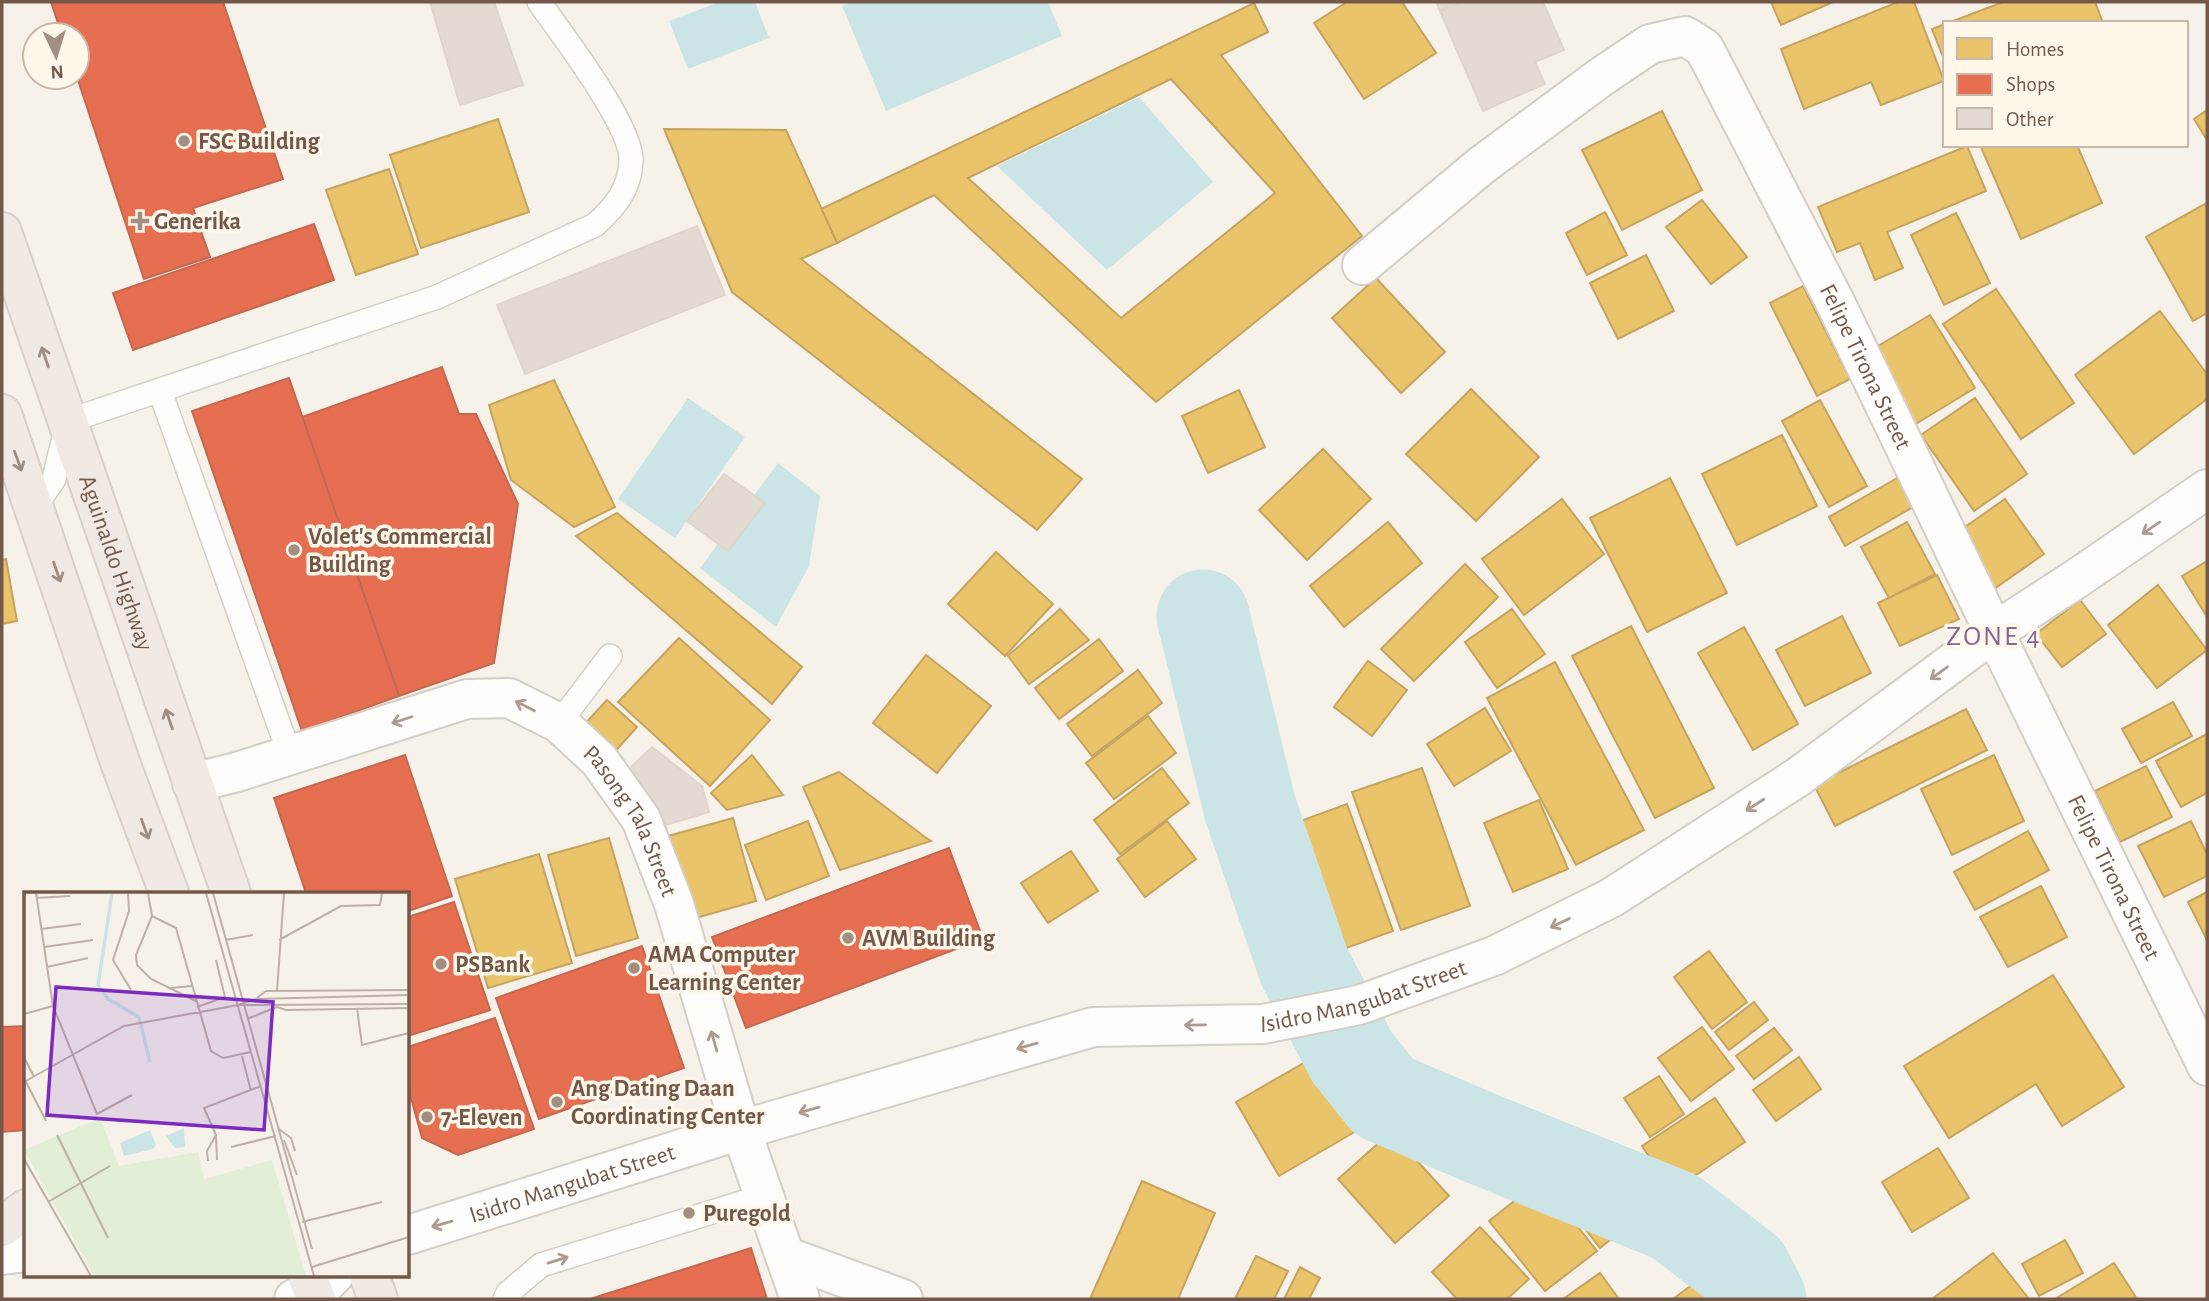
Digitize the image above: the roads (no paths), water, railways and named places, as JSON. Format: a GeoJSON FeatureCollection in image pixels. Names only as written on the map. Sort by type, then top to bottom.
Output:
{"type":"FeatureCollection","features":[{"type":"Feature","properties":{"kind":"highway","name":"Aguinaldo Highway"},"geometry":{"type":"LineString","coordinates":[[2,232],[231,892]]}},
{"type":"Feature","properties":{"kind":"highway"},"geometry":{"type":"LineString","coordinates":[[2,414],[121,765],[169,892]]}},
{"type":"Feature","properties":{"kind":"highway"},"geometry":{"type":"LineString","coordinates":[[2,1227],[24,1210]]}},
{"type":"Feature","properties":{"kind":"highway"},"geometry":{"type":"LineString","coordinates":[[369,1276],[378,1299]]}},
{"type":"Feature","properties":{"kind":"street","name":"Felipe Tirona Street"},"geometry":{"type":"LineString","coordinates":[[1362,265],[1482,165],[1650,44],[1685,36],[1704,48],[1836,304],[2207,1066]]}},
{"type":"Feature","properties":{"kind":"street","name":"Isidro Mangubat Street"},"geometry":{"type":"LineString","coordinates":[[410,1234],[741,1130],[1093,1027],[1263,1024],[1359,1005],[1494,956],[1611,898],[1798,777],[1994,632],[2207,489]]}},
{"type":"Feature","properties":{"kind":"street","name":"Pasong Tala Street"},"geometry":{"type":"LineString","coordinates":[[192,783],[237,772],[467,699],[509,698],[559,723],[599,760],[641,819],[674,904],[741,1130],[800,1299]]}},
{"type":"Feature","properties":{"kind":"street"},"geometry":{"type":"LineString","coordinates":[[2,1255],[24,1252]]}},
{"type":"Feature","properties":{"kind":"street"},"geometry":{"type":"LineString","coordinates":[[785,1256],[903,1299]]}},
{"type":"Feature","properties":{"kind":"lane"},"geometry":{"type":"LineString","coordinates":[[35,507],[54,479],[68,421],[437,297],[595,225],[614,207],[628,184],[632,158],[617,116],[540,2]]}},
{"type":"Feature","properties":{"kind":"lane"},"geometry":{"type":"LineString","coordinates":[[160,391],[283,736]]}},
{"type":"Feature","properties":{"kind":"lane"},"geometry":{"type":"LineString","coordinates":[[559,723],[610,656]]}},
{"type":"Feature","properties":{"kind":"lane"},"geometry":{"type":"LineString","coordinates":[[505,1299],[508,1293],[541,1265],[764,1196]]}},
{"type":"Feature","properties":{"kind":"water"},"geometry":{"type":"Polygon","coordinates":[[[719,2],[755,2],[769,38],[688,69],[669,21],[719,2]]]}},
{"type":"Feature","properties":{"kind":"water"},"geometry":{"type":"Polygon","coordinates":[[[853,2],[1048,2],[1062,36],[886,111],[842,6],[853,2]]]}},
{"type":"Feature","properties":{"kind":"water"},"geometry":{"type":"Polygon","coordinates":[[[1139,97],[1213,182],[1107,270],[997,166],[1139,97]]]}},
{"type":"Feature","properties":{"kind":"water"},"geometry":{"type":"Polygon","coordinates":[[[688,398],[745,437],[675,538],[618,499],[688,398]]]}},
{"type":"Feature","properties":{"kind":"water"},"geometry":{"type":"Polygon","coordinates":[[[778,463],[820,496],[809,566],[776,627],[700,568],[778,463]]]}},
{"type":"Feature","properties":{"kind":"waterway"},"geometry":{"type":"LineString","coordinates":[[1203,616],[1250,808],[1304,966],[1352,1057],[1384,1097],[1674,1216],[1745,1270],[1760,1299]]}},
{"type":"Feature","properties":{"kind":"place","name":"FSC Building"},"geometry":{"type":"Point","coordinates":[184,141]}},
{"type":"Feature","properties":{"kind":"place","name":"Generika"},"geometry":{"type":"Point","coordinates":[140,221]}},
{"type":"Feature","properties":{"kind":"place","name":"Volet's Commercial Building"},"geometry":{"type":"Point","coordinates":[294,550]}},
{"type":"Feature","properties":{"kind":"place","name":"AVM Building"},"geometry":{"type":"Point","coordinates":[848,938]}},
{"type":"Feature","properties":{"kind":"place","name":"PSBank"},"geometry":{"type":"Point","coordinates":[441,964]}},
{"type":"Feature","properties":{"kind":"place","name":"AMA Computer Learning Center"},"geometry":{"type":"Point","coordinates":[634,968]}},
{"type":"Feature","properties":{"kind":"place","name":"Ang Dating Daan Coordinating Center"},"geometry":{"type":"Point","coordinates":[557,1102]}},
{"type":"Feature","properties":{"kind":"place","name":"7-Eleven"},"geometry":{"type":"Point","coordinates":[427,1117]}},
{"type":"Feature","properties":{"kind":"place","name":"Puregold"},"geometry":{"type":"Point","coordinates":[689,1213]}},
{"type":"Feature","properties":{"kind":"district","name":"ZONE 4"},"geometry":{"type":"Point","coordinates":[1994,635]}}]}
